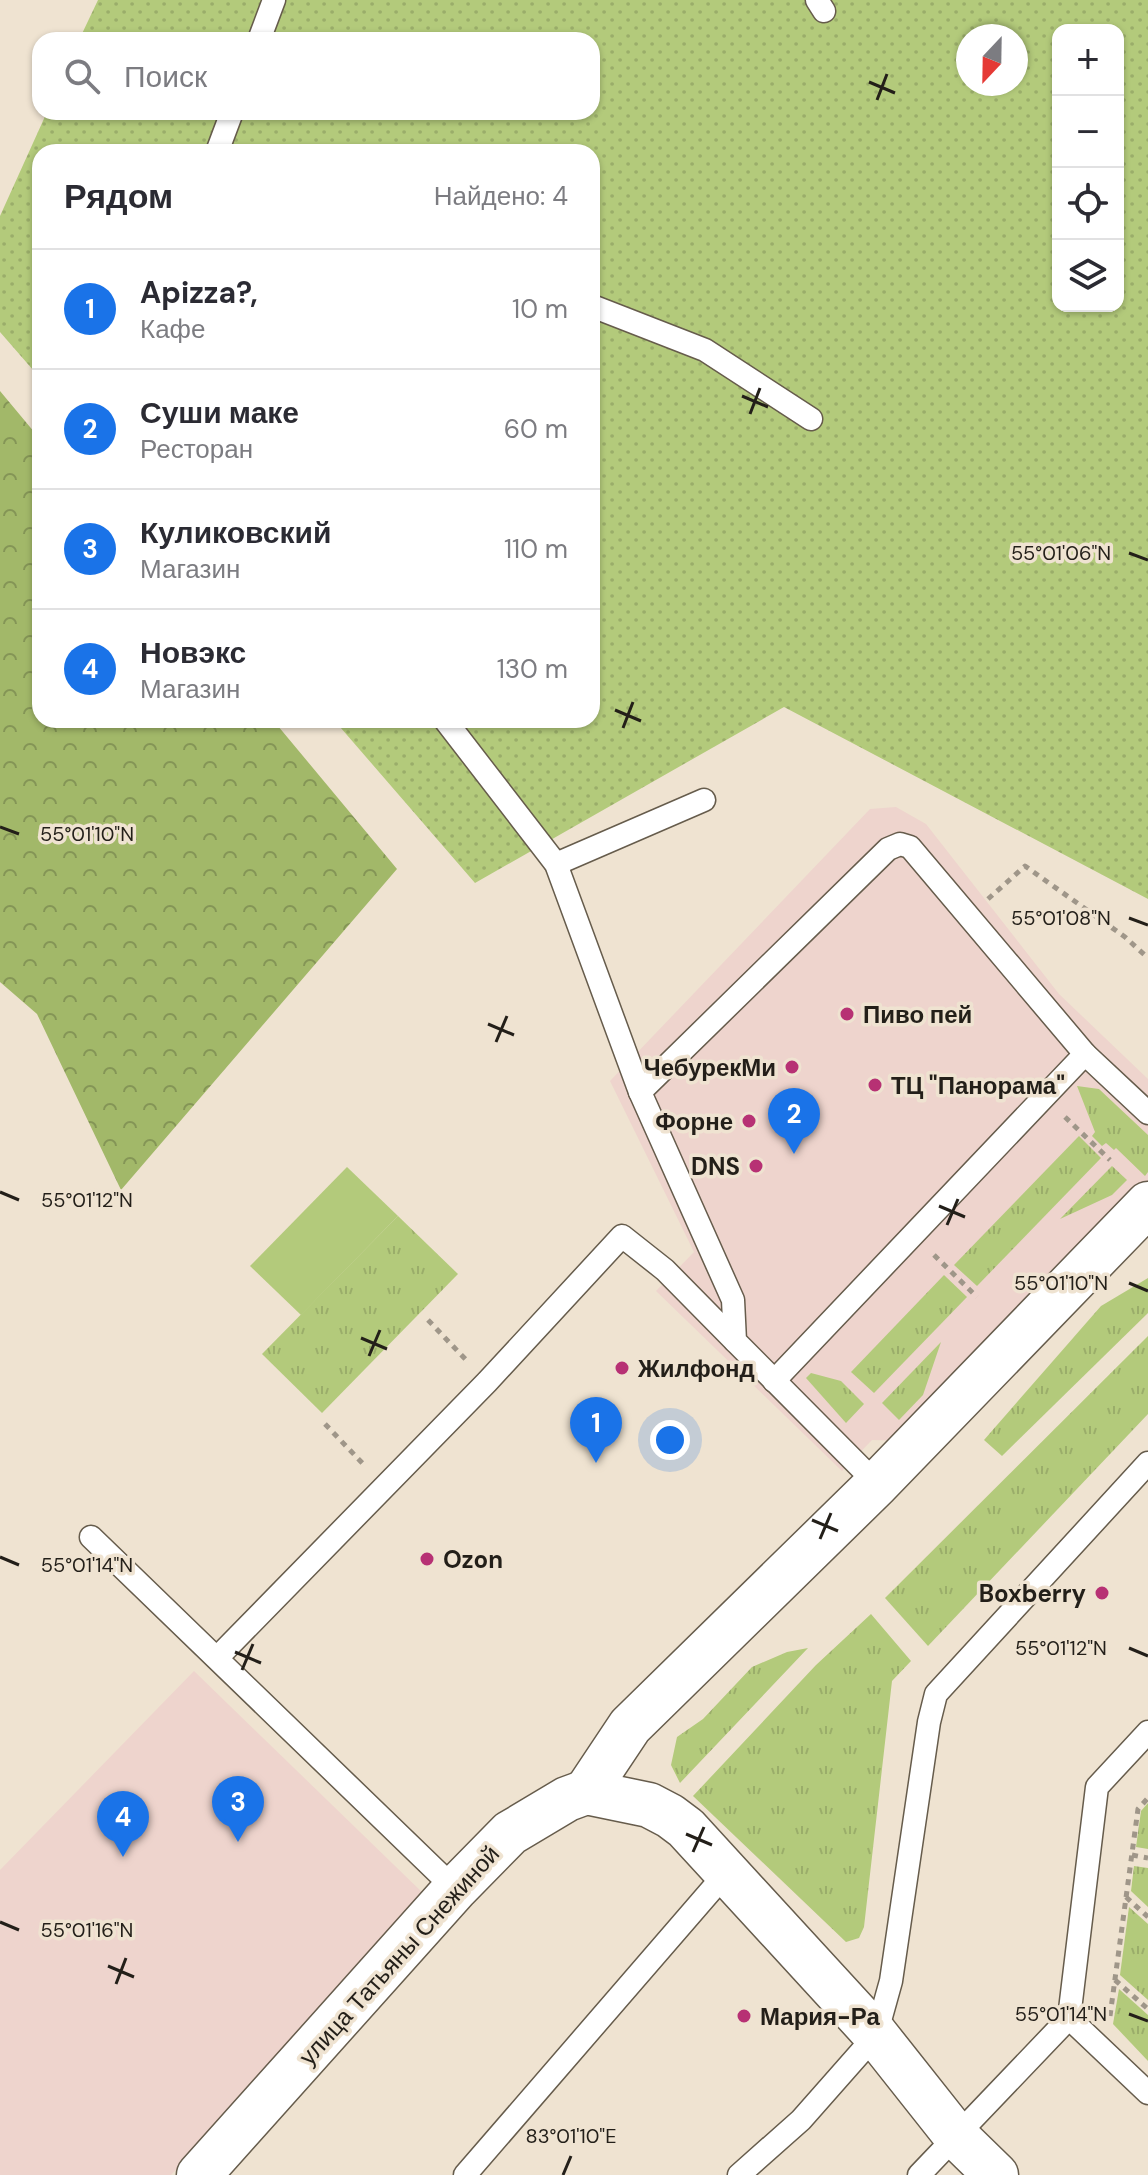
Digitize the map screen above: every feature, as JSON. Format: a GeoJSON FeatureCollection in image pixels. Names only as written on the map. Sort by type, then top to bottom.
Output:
{"type":"FeatureCollection","features":[{"type":"Feature","properties":{"kind":"street"},"geometry":{"type":"LineString","coordinates":[[996,2175],[956,2136],[876,2035],[686,1828],[660,1810],[586,1792],[630,1726],[877,1484],[1148,1204]]}},
{"type":"Feature","properties":{"kind":"street","name":"улица Татьяны Снежиной"},"geometry":{"type":"LineString","coordinates":[[199,2175],[455,1889],[510,1833],[567,1799],[586,1792]]}},
{"type":"Feature","properties":{"kind":"lane"},"geometry":{"type":"LineString","coordinates":[[262,32],[274,0]]}},
{"type":"Feature","properties":{"kind":"lane"},"geometry":{"type":"LineString","coordinates":[[220,144],[229,120]]}},
{"type":"Feature","properties":{"kind":"lane"},"geometry":{"type":"LineString","coordinates":[[600,309],[705,350],[811,419]]}},
{"type":"Feature","properties":{"kind":"lane"},"geometry":{"type":"LineString","coordinates":[[451,728],[556,864],[640,1092],[733,1300],[735,1341]]}},
{"type":"Feature","properties":{"kind":"lane"},"geometry":{"type":"LineString","coordinates":[[556,864],[704,800]]}},
{"type":"Feature","properties":{"kind":"lane"},"geometry":{"type":"LineString","coordinates":[[640,1092],[888,849],[900,844],[910,847],[1085,1054],[1148,1113]]}},
{"type":"Feature","properties":{"kind":"lane"},"geometry":{"type":"LineString","coordinates":[[774,1381],[1085,1054]]}},
{"type":"Feature","properties":{"kind":"lane"},"geometry":{"type":"LineString","coordinates":[[217,1658],[487,1382],[622,1236],[665,1270],[877,1484]]}},
{"type":"Feature","properties":{"kind":"lane"},"geometry":{"type":"LineString","coordinates":[[739,2175],[801,2120],[876,2035],[891,1981],[929,1722],[936,1694],[1148,1463]]}},
{"type":"Feature","properties":{"kind":"lane"},"geometry":{"type":"LineString","coordinates":[[91,1537],[455,1889]]}},
{"type":"Feature","properties":{"kind":"lane"},"geometry":{"type":"LineString","coordinates":[[919,2175],[1069,2018],[1097,1787],[1148,1732]]}},
{"type":"Feature","properties":{"kind":"lane"},"geometry":{"type":"LineString","coordinates":[[465,2175],[727,1872]]}},
{"type":"Feature","properties":{"kind":"lane"},"geometry":{"type":"LineString","coordinates":[[1069,2018],[1148,2093]]}},
{"type":"Feature","properties":{"kind":"path"},"geometry":{"type":"LineString","coordinates":[[969,917],[1025,866],[1125,937],[1148,958]]}},
{"type":"Feature","properties":{"kind":"path"},"geometry":{"type":"LineString","coordinates":[[1084,1136],[1110,1160]]}},
{"type":"Feature","properties":{"kind":"path"},"geometry":{"type":"LineString","coordinates":[[948,1269],[977,1297]]}},
{"type":"Feature","properties":{"kind":"path"},"geometry":{"type":"LineString","coordinates":[[428,1320],[455,1348]]}},
{"type":"Feature","properties":{"kind":"path"},"geometry":{"type":"LineString","coordinates":[[325,1424],[352,1452]]}},
{"type":"Feature","properties":{"kind":"path"},"geometry":{"type":"LineString","coordinates":[[1108,2025],[1138,1809],[1148,1798]]}},
{"type":"Feature","properties":{"kind":"path"},"geometry":{"type":"LineString","coordinates":[[1132,1855],[1148,1858]]}},
{"type":"Feature","properties":{"kind":"path"},"geometry":{"type":"LineString","coordinates":[[1126,1897],[1148,1917]]}},
{"type":"Feature","properties":{"kind":"path"},"geometry":{"type":"LineString","coordinates":[[1115,1980],[1148,2009]]}},
{"type":"Feature","properties":{"kind":"shaded area"},"geometry":{"type":"Polygon","coordinates":[[[896,807],[926,824],[1059,994],[1148,1079],[1148,1193],[910,1441],[872,1440],[842,1471],[656,1291],[694,1252],[610,1081],[870,809],[896,807]]]}},
{"type":"Feature","properties":{"kind":"shaded area"},"geometry":{"type":"Polygon","coordinates":[[[194,1671],[427,1897],[171,2175],[0,2175],[0,1870],[194,1671]]]}},
{"type":"Feature","properties":{"kind":"green space"},"geometry":{"type":"Polygon","coordinates":[[[98,0],[1148,0],[1148,899],[784,707],[475,883],[341,728],[600,728],[600,144],[33,144],[43,120],[600,120],[600,32],[83,32],[98,0]]]}},
{"type":"Feature","properties":{"kind":"green space"},"geometry":{"type":"Polygon","coordinates":[[[32,145],[32,369],[0,332],[0,216],[32,145]]]}},
{"type":"Feature","properties":{"kind":"green space"},"geometry":{"type":"Polygon","coordinates":[[[0,391],[32,429],[32,728],[280,728],[397,869],[121,1190],[37,1014],[0,982],[0,391]]]}},
{"type":"Feature","properties":{"kind":"green space"},"geometry":{"type":"Polygon","coordinates":[[[1077,1086],[1099,1089],[1148,1135],[1148,1172],[1145,1176],[1116,1148],[1114,1150],[1106,1143],[1102,1146],[1092,1136],[1095,1132],[1077,1086]]]}},
{"type":"Feature","properties":{"kind":"green space"},"geometry":{"type":"Polygon","coordinates":[[[1079,1136],[1101,1158],[977,1286],[954,1265],[1079,1136]]]}},
{"type":"Feature","properties":{"kind":"green space"},"geometry":{"type":"Polygon","coordinates":[[[1112,1166],[1127,1180],[1112,1195],[1060,1219],[1112,1166]]]}},
{"type":"Feature","properties":{"kind":"green space"},"geometry":{"type":"Polygon","coordinates":[[[347,1167],[398,1216],[301,1315],[250,1266],[347,1167]]]}},
{"type":"Feature","properties":{"kind":"green space"},"geometry":{"type":"Polygon","coordinates":[[[398,1216],[458,1274],[322,1413],[262,1354],[398,1216]]]}},
{"type":"Feature","properties":{"kind":"green space"},"geometry":{"type":"Polygon","coordinates":[[[944,1275],[967,1297],[874,1393],[851,1372],[944,1275]]]}},
{"type":"Feature","properties":{"kind":"green space"},"geometry":{"type":"Polygon","coordinates":[[[1148,1278],[1148,1313],[1002,1456],[984,1440],[1101,1306],[1148,1278]]]}},
{"type":"Feature","properties":{"kind":"green space"},"geometry":{"type":"Polygon","coordinates":[[[1148,1336],[1148,1414],[928,1646],[885,1598],[1148,1336]]]}},
{"type":"Feature","properties":{"kind":"green space"},"geometry":{"type":"Polygon","coordinates":[[[941,1342],[923,1395],[899,1420],[882,1403],[941,1342]]]}},
{"type":"Feature","properties":{"kind":"green space"},"geometry":{"type":"Polygon","coordinates":[[[811,1373],[841,1381],[864,1404],[846,1423],[806,1378],[811,1373]]]}},
{"type":"Feature","properties":{"kind":"green space"},"geometry":{"type":"Polygon","coordinates":[[[871,1614],[911,1661],[892,1681],[864,1927],[859,1938],[846,1942],[693,1796],[816,1665],[871,1614]]]}},
{"type":"Feature","properties":{"kind":"green space"},"geometry":{"type":"Polygon","coordinates":[[[808,1648],[680,1783],[671,1765],[677,1737],[703,1719],[752,1667],[787,1652],[808,1648]]]}},
{"type":"Feature","properties":{"kind":"green space"},"geometry":{"type":"Polygon","coordinates":[[[1148,1803],[1148,1849],[1136,1847],[1141,1811],[1148,1803]]]}},
{"type":"Feature","properties":{"kind":"green space"},"geometry":{"type":"Polygon","coordinates":[[[1134,1866],[1148,1868],[1148,1907],[1131,1891],[1134,1866]]]}},
{"type":"Feature","properties":{"kind":"green space"},"geometry":{"type":"Polygon","coordinates":[[[1129,1907],[1148,1924],[1148,2000],[1120,1975],[1129,1907]]]}},
{"type":"Feature","properties":{"kind":"green space"},"geometry":{"type":"Polygon","coordinates":[[[1119,1989],[1148,2015],[1148,2061],[1113,2024],[1119,1989]]]}},
{"type":"Feature","properties":{"kind":"place","name":"Пиво пей"},"geometry":{"type":"Point","coordinates":[847,1014]}},
{"type":"Feature","properties":{"kind":"place","name":"ЧебурекМи"},"geometry":{"type":"Point","coordinates":[792,1067]}},
{"type":"Feature","properties":{"kind":"place","name":"ТЦ \"Панорама\""},"geometry":{"type":"Point","coordinates":[875,1085]}},
{"type":"Feature","properties":{"kind":"place","name":"Форне"},"geometry":{"type":"Point","coordinates":[749,1121]}},
{"type":"Feature","properties":{"kind":"place","name":"Суши маке"},"geometry":{"type":"Point","coordinates":[794,1154]}},
{"type":"Feature","properties":{"kind":"place","name":"DNS"},"geometry":{"type":"Point","coordinates":[756,1166]}},
{"type":"Feature","properties":{"kind":"place","name":"Жилфонд"},"geometry":{"type":"Point","coordinates":[622,1368]}},
{"type":"Feature","properties":{"kind":"place","name":"Apizza?,"},"geometry":{"type":"Point","coordinates":[596,1463]}},
{"type":"Feature","properties":{"kind":"place","name":"Ozon"},"geometry":{"type":"Point","coordinates":[427,1559]}},
{"type":"Feature","properties":{"kind":"place","name":"Boxberry"},"geometry":{"type":"Point","coordinates":[1102,1593]}},
{"type":"Feature","properties":{"kind":"place","name":"Куликовский"},"geometry":{"type":"Point","coordinates":[238,1842]}},
{"type":"Feature","properties":{"kind":"place","name":"Новэкс"},"geometry":{"type":"Point","coordinates":[123,1857]}},
{"type":"Feature","properties":{"kind":"place","name":"Мария-Ра"},"geometry":{"type":"Point","coordinates":[744,2016]}}]}
